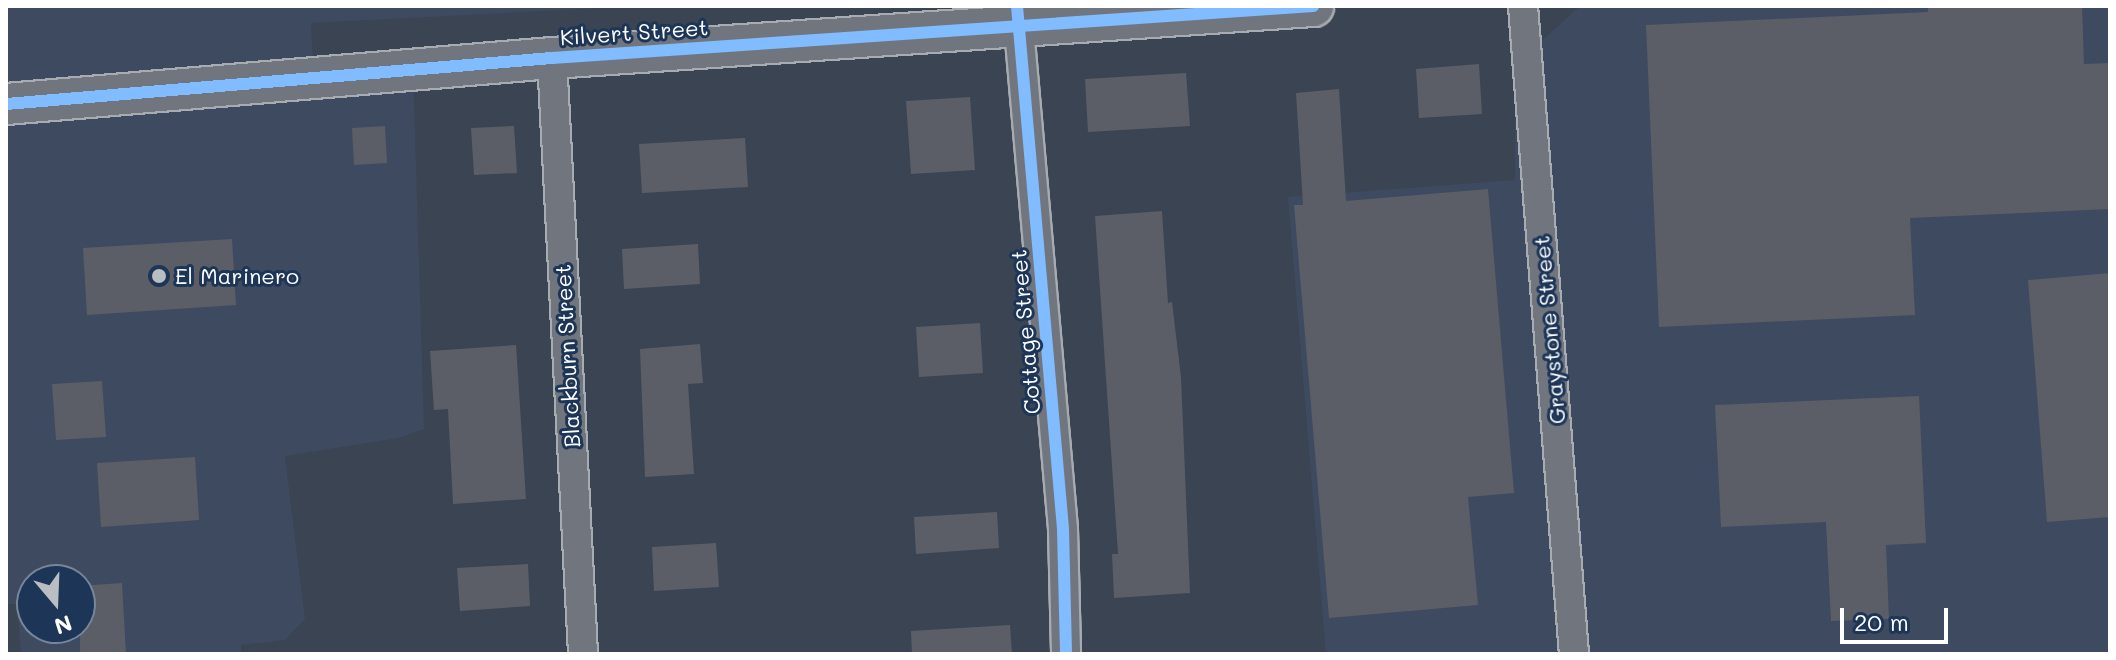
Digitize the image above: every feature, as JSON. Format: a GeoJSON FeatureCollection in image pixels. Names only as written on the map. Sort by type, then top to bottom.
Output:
{"type":"FeatureCollection","features":[{"type":"Feature","properties":{"kind":"street","name":"Kilvert Street"},"geometry":{"type":"LineString","coordinates":[[6,104],[1017,16],[1313,6]]}},
{"type":"Feature","properties":{"kind":"street","name":"Graystone Street"},"geometry":{"type":"LineString","coordinates":[[1523,6],[1574,654]]}},
{"type":"Feature","properties":{"kind":"street","name":"Cottage Street"},"geometry":{"type":"LineString","coordinates":[[1017,16],[1063,529],[1066,654]]}},
{"type":"Feature","properties":{"kind":"street","name":"Blackburn Street"},"geometry":{"type":"LineString","coordinates":[[552,58],[583,654]]}},
{"type":"Feature","properties":{"kind":"shaded area"},"geometry":{"type":"Polygon","coordinates":[[[6,6],[638,6],[311,23],[313,68],[413,69],[424,429],[399,438],[285,456],[305,619],[285,640],[241,645],[241,654],[21,654],[20,644],[96,644],[96,564],[16,564],[16,604],[6,604],[6,6]]]}},
{"type":"Feature","properties":{"kind":"shaded area"},"geometry":{"type":"Polygon","coordinates":[[[1580,6],[2110,6],[2110,654],[1326,654],[1288,197],[1515,180],[1515,65],[1580,6]]]}},
{"type":"Feature","properties":{"kind":"building"},"geometry":{"type":"Polygon","coordinates":[[[1928,6],[2082,6],[2084,64],[2110,63],[2110,209],[1910,218],[1915,315],[1659,327],[1646,25],[1928,12],[1928,6]]]}},
{"type":"Feature","properties":{"kind":"building"},"geometry":{"type":"Polygon","coordinates":[[[1479,64],[1482,114],[1419,118],[1416,69],[1479,64]]]}},
{"type":"Feature","properties":{"kind":"building"},"geometry":{"type":"Polygon","coordinates":[[[1186,73],[1190,126],[1088,132],[1085,79],[1186,73]]]}},
{"type":"Feature","properties":{"kind":"building"},"geometry":{"type":"Polygon","coordinates":[[[1339,89],[1346,201],[1488,189],[1514,493],[1468,497],[1478,605],[1329,618],[1294,205],[1303,205],[1296,93],[1339,89]]]}},
{"type":"Feature","properties":{"kind":"building"},"geometry":{"type":"Polygon","coordinates":[[[970,97],[975,170],[911,174],[906,101],[970,97]]]}},
{"type":"Feature","properties":{"kind":"building"},"geometry":{"type":"Polygon","coordinates":[[[385,126],[387,163],[354,165],[352,128],[385,126]]]}},
{"type":"Feature","properties":{"kind":"building"},"geometry":{"type":"Polygon","coordinates":[[[514,126],[517,173],[474,175],[471,128],[514,126]]]}},
{"type":"Feature","properties":{"kind":"building"},"geometry":{"type":"Polygon","coordinates":[[[745,138],[748,187],[642,193],[639,144],[745,138]]]}},
{"type":"Feature","properties":{"kind":"building"},"geometry":{"type":"Polygon","coordinates":[[[1162,211],[1168,303],[1172,302],[1181,377],[1190,593],[1114,598],[1112,554],[1118,554],[1095,216],[1162,211]]]}},
{"type":"Feature","properties":{"kind":"building","name":"El Marinero"},"geometry":{"type":"Polygon","coordinates":[[[232,239],[236,305],[87,315],[83,248],[232,239]]]}},
{"type":"Feature","properties":{"kind":"building"},"geometry":{"type":"Polygon","coordinates":[[[698,244],[700,284],[624,289],[622,249],[698,244]]]}},
{"type":"Feature","properties":{"kind":"building"},"geometry":{"type":"Polygon","coordinates":[[[2110,273],[2110,517],[2047,522],[2028,280],[2110,273]]]}},
{"type":"Feature","properties":{"kind":"building"},"geometry":{"type":"Polygon","coordinates":[[[980,323],[983,373],[919,377],[916,327],[980,323]]]}},
{"type":"Feature","properties":{"kind":"building"},"geometry":{"type":"Polygon","coordinates":[[[700,344],[703,383],[688,384],[694,474],[645,477],[640,349],[700,344]]]}},
{"type":"Feature","properties":{"kind":"building"},"geometry":{"type":"Polygon","coordinates":[[[516,345],[526,499],[453,504],[448,409],[434,410],[430,351],[516,345]]]}},
{"type":"Feature","properties":{"kind":"building"},"geometry":{"type":"Polygon","coordinates":[[[102,381],[106,437],[56,440],[52,384],[102,381]]]}},
{"type":"Feature","properties":{"kind":"building"},"geometry":{"type":"Polygon","coordinates":[[[1919,396],[1926,543],[1886,545],[1889,619],[1831,621],[1826,522],[1721,527],[1715,405],[1919,396]]]}},
{"type":"Feature","properties":{"kind":"building"},"geometry":{"type":"Polygon","coordinates":[[[195,457],[199,520],[101,527],[97,463],[195,457]]]}},
{"type":"Feature","properties":{"kind":"building"},"geometry":{"type":"Polygon","coordinates":[[[997,512],[999,548],[916,554],[914,517],[997,512]]]}},
{"type":"Feature","properties":{"kind":"building"},"geometry":{"type":"Polygon","coordinates":[[[716,543],[719,587],[654,591],[652,547],[716,543]]]}},
{"type":"Feature","properties":{"kind":"building"},"geometry":{"type":"Polygon","coordinates":[[[528,564],[530,606],[460,611],[457,568],[528,564]]]}},
{"type":"Feature","properties":{"kind":"building"},"geometry":{"type":"Polygon","coordinates":[[[122,583],[126,654],[80,654],[80,644],[96,644],[96,585],[122,583]]]}},
{"type":"Feature","properties":{"kind":"building"},"geometry":{"type":"Polygon","coordinates":[[[1010,625],[1012,654],[912,654],[911,631],[1010,625]]]}},
{"type":"Feature","properties":{"kind":"cycle path"},"geometry":{"type":"LineString","coordinates":[[1017,6],[1063,529],[1066,654]]}},
{"type":"Feature","properties":{"kind":"cycle path"},"geometry":{"type":"LineString","coordinates":[[6,104],[552,58],[1313,6]]}},
{"type":"Feature","properties":{"kind":"place","name":"El Marinero"},"geometry":{"type":"Point","coordinates":[159,276]}}]}
